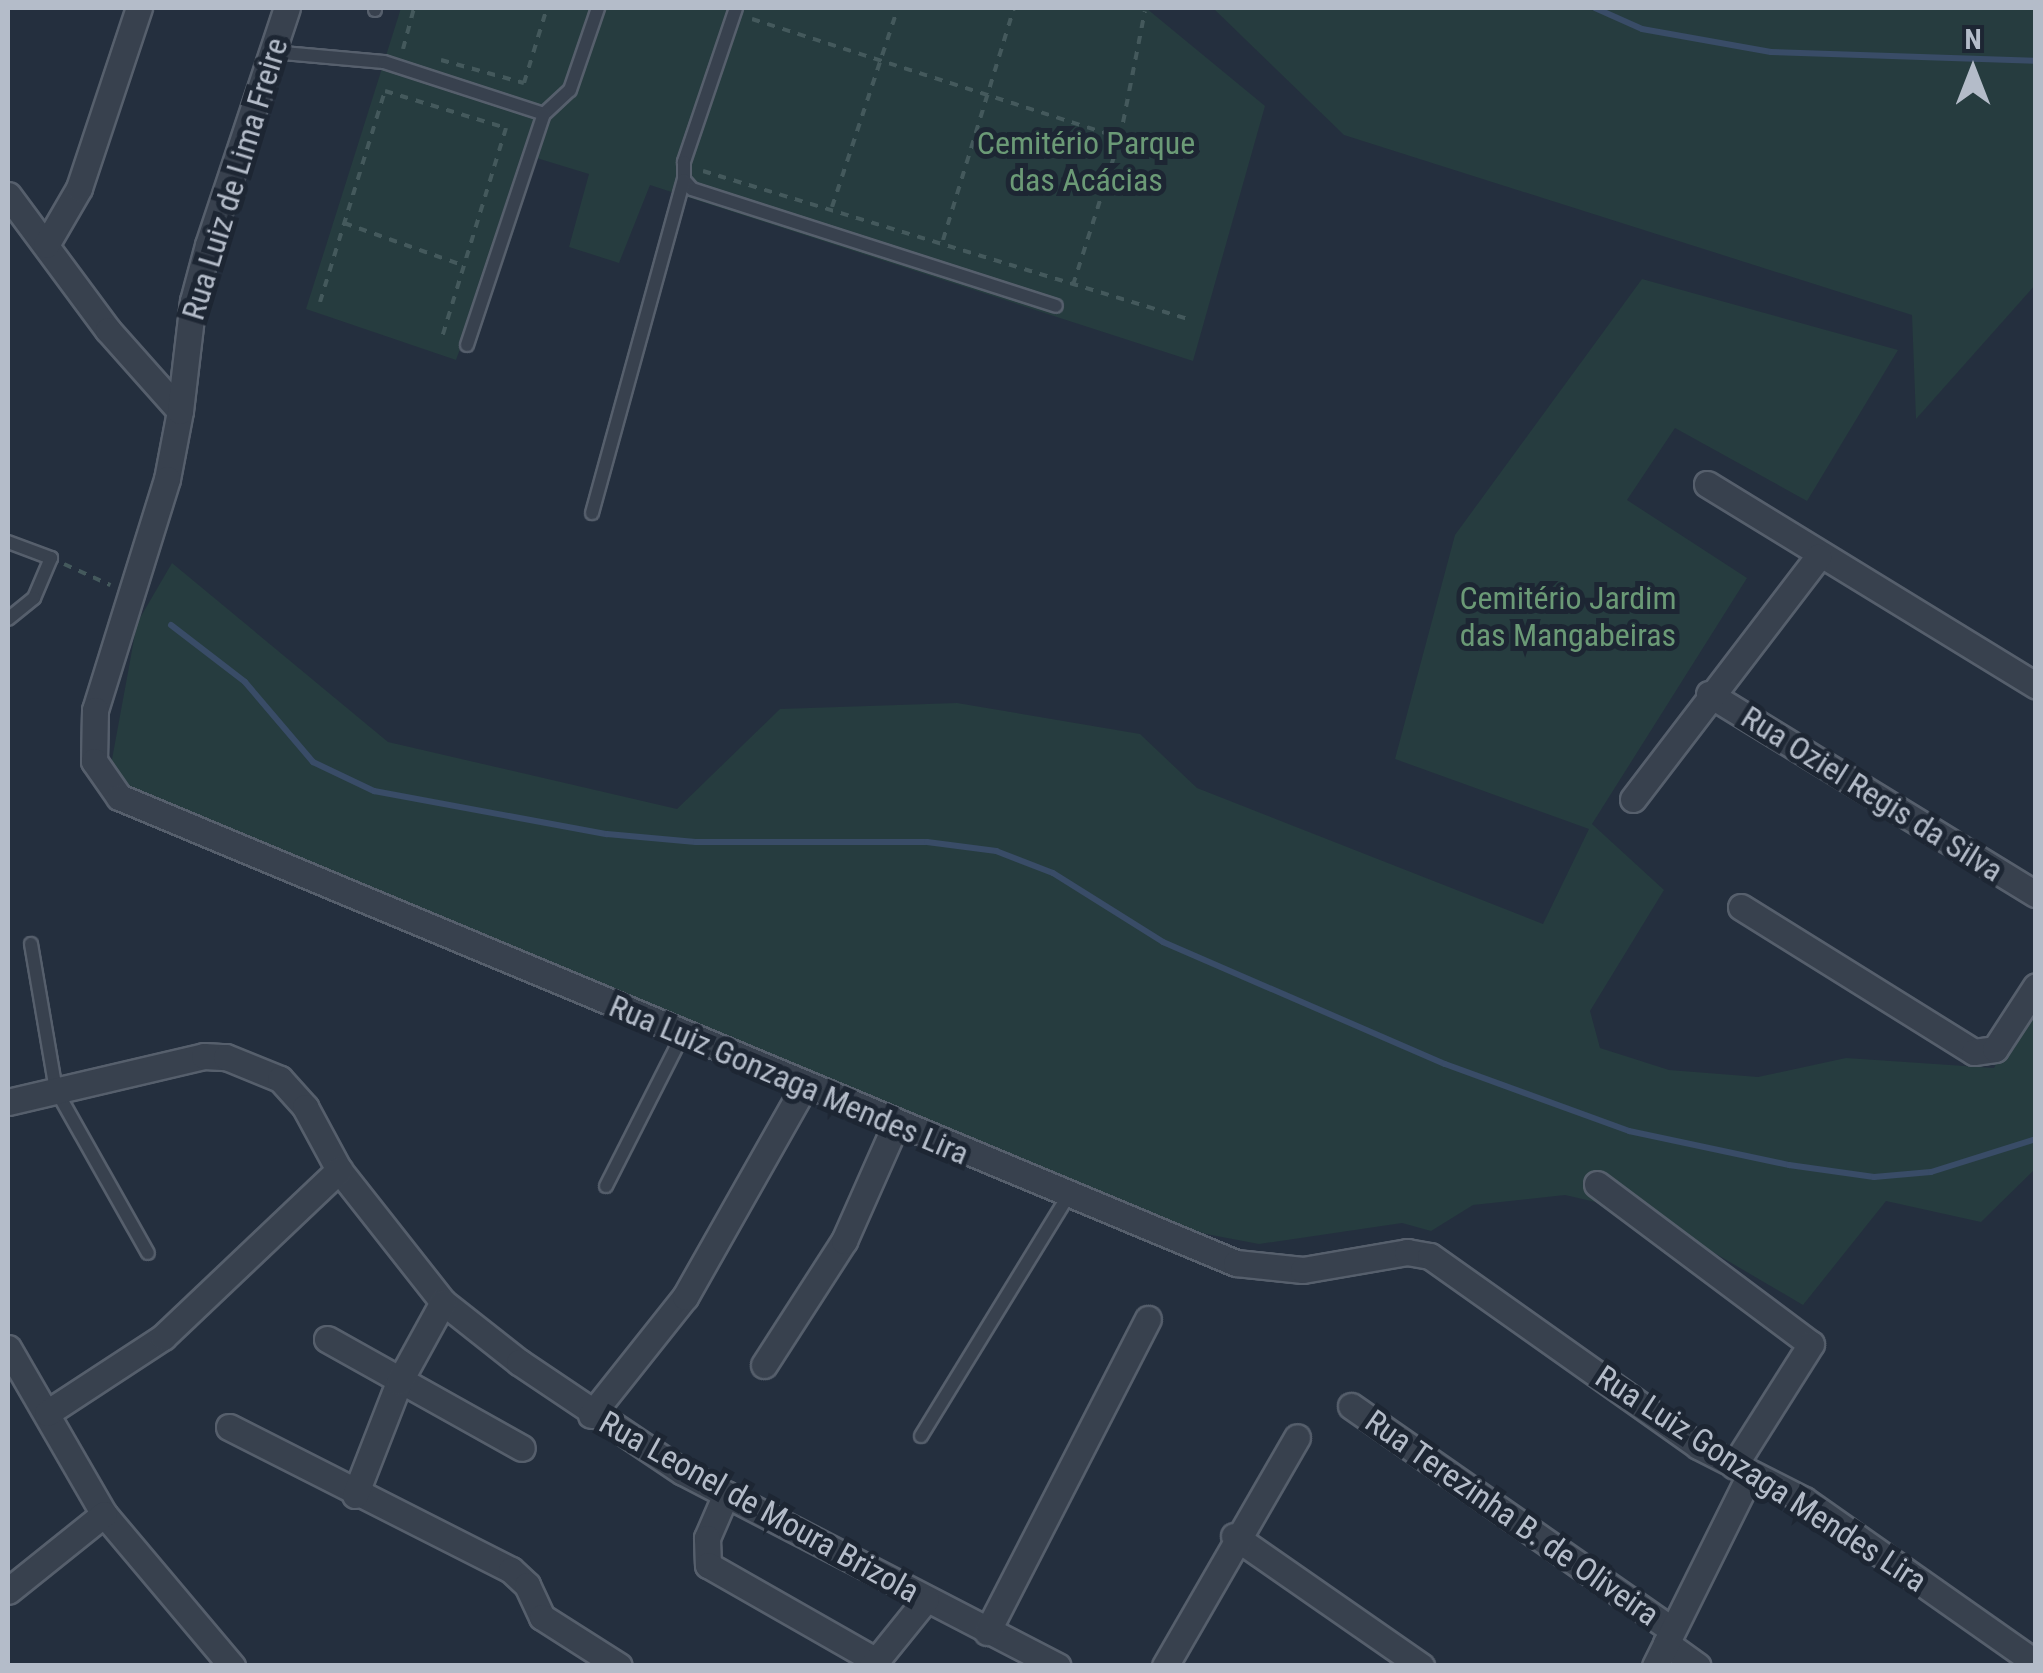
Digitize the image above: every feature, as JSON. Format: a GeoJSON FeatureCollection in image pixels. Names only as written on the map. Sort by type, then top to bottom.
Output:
{"type":"FeatureCollection","features":[{"type":"Feature","properties":{"kind":"street"},"geometry":{"type":"LineString","coordinates":[[46,245],[78,188],[139,8]]}},
{"type":"Feature","properties":{"kind":"street","name":"Rua Luiz de Lima Freire"},"geometry":{"type":"LineString","coordinates":[[180,410],[198,282],[286,8]]}},
{"type":"Feature","properties":{"kind":"street"},"geometry":{"type":"LineString","coordinates":[[8,195],[108,330],[180,410]]}},
{"type":"Feature","properties":{"kind":"street","name":"Rua Luiz Gonzaga Mendes Lira"},"geometry":{"type":"LineString","coordinates":[[180,410],[167,479],[91,736],[94,760],[119,796],[1067,1198],[1236,1263],[1271,1270],[1406,1252],[1430,1256],[1742,1470],[1804,1500],[2036,1663]]}},
{"type":"Feature","properties":{"kind":"street"},"geometry":{"type":"LineString","coordinates":[[1707,484],[1818,557],[2036,686]]}},
{"type":"Feature","properties":{"kind":"street"},"geometry":{"type":"LineString","coordinates":[[1633,799],[1709,694],[1818,557]]}},
{"type":"Feature","properties":{"kind":"street","name":"Rua Oziel Regis da Silva"},"geometry":{"type":"LineString","coordinates":[[1709,694],[2036,894]]}},
{"type":"Feature","properties":{"kind":"street"},"geometry":{"type":"LineString","coordinates":[[1741,907],[1960,1045],[1984,1053],[2003,1038],[2036,986]]}},
{"type":"Feature","properties":{"kind":"street","name":"Rua Leonel de Moura Brizola"},"geometry":{"type":"LineString","coordinates":[[8,1102],[170,1062],[226,1057],[280,1079],[305,1106],[340,1170],[444,1302],[590,1414],[726,1494],[1058,1666]]}},
{"type":"Feature","properties":{"kind":"street"},"geometry":{"type":"LineString","coordinates":[[590,1414],[685,1297],[804,1088]]}},
{"type":"Feature","properties":{"kind":"street"},"geometry":{"type":"LineString","coordinates":[[764,1366],[844,1241],[895,1126]]}},
{"type":"Feature","properties":{"kind":"street"},"geometry":{"type":"LineString","coordinates":[[47,1413],[163,1336],[340,1170]]}},
{"type":"Feature","properties":{"kind":"street"},"geometry":{"type":"LineString","coordinates":[[1598,1184],[1811,1344],[1742,1470],[1664,1646]]}},
{"type":"Feature","properties":{"kind":"street"},"geometry":{"type":"LineString","coordinates":[[355,1495],[399,1382],[444,1302]]}},
{"type":"Feature","properties":{"kind":"street"},"geometry":{"type":"LineString","coordinates":[[987,1632],[1148,1319]]}},
{"type":"Feature","properties":{"kind":"street"},"geometry":{"type":"LineString","coordinates":[[328,1339],[522,1448]]}},
{"type":"Feature","properties":{"kind":"street"},"geometry":{"type":"LineString","coordinates":[[8,1348],[104,1514],[232,1666]]}},
{"type":"Feature","properties":{"kind":"street","name":"Rua Terezinha B. de Oliveira"},"geometry":{"type":"LineString","coordinates":[[1351,1406],[1664,1646],[1698,1666]]}},
{"type":"Feature","properties":{"kind":"street"},"geometry":{"type":"LineString","coordinates":[[229,1427],[355,1495],[511,1570],[527,1585],[542,1617],[619,1666]]}},
{"type":"Feature","properties":{"kind":"street"},"geometry":{"type":"LineString","coordinates":[[1165,1666],[1234,1536],[1297,1437]]}},
{"type":"Feature","properties":{"kind":"street"},"geometry":{"type":"LineString","coordinates":[[726,1494],[704,1556],[717,1573],[874,1663],[926,1599]]}},
{"type":"Feature","properties":{"kind":"street"},"geometry":{"type":"LineString","coordinates":[[8,1591],[104,1514]]}},
{"type":"Feature","properties":{"kind":"street"},"geometry":{"type":"LineString","coordinates":[[1234,1536],[1421,1666]]}},
{"type":"Feature","properties":{"kind":"lane"},"geometry":{"type":"LineString","coordinates":[[467,345],[544,114],[564,102],[598,8]]}},
{"type":"Feature","properties":{"kind":"lane"},"geometry":{"type":"LineString","coordinates":[[592,513],[684,180],[684,162],[736,8]]}},
{"type":"Feature","properties":{"kind":"lane"},"geometry":{"type":"LineString","coordinates":[[272,52],[384,62],[544,114]]}},
{"type":"Feature","properties":{"kind":"lane"},"geometry":{"type":"LineString","coordinates":[[684,180],[692,190],[1056,306]]}},
{"type":"Feature","properties":{"kind":"lane"},"geometry":{"type":"LineString","coordinates":[[8,542],[51,558],[34,598],[8,619]]}},
{"type":"Feature","properties":{"kind":"lane"},"geometry":{"type":"LineString","coordinates":[[32,944],[56,1090],[148,1253]]}},
{"type":"Feature","properties":{"kind":"lane"},"geometry":{"type":"LineString","coordinates":[[606,1186],[683,1034]]}},
{"type":"Feature","properties":{"kind":"lane"},"geometry":{"type":"LineString","coordinates":[[921,1436],[1067,1198]]}},
{"type":"Feature","properties":{"kind":"path"},"geometry":{"type":"LineString","coordinates":[[414,8],[401,49],[419,54]]}},
{"type":"Feature","properties":{"kind":"path"},"geometry":{"type":"LineString","coordinates":[[436,58],[524,83],[544,8]]}},
{"type":"Feature","properties":{"kind":"path"},"geometry":{"type":"LineString","coordinates":[[751,8],[748,18],[987,90],[1120,138]]}},
{"type":"Feature","properties":{"kind":"path"},"geometry":{"type":"LineString","coordinates":[[832,208],[898,8]]}},
{"type":"Feature","properties":{"kind":"path"},"geometry":{"type":"LineString","coordinates":[[943,240],[1014,8]]}},
{"type":"Feature","properties":{"kind":"path"},"geometry":{"type":"LineString","coordinates":[[1074,285],[1120,138],[1144,11]]}},
{"type":"Feature","properties":{"kind":"path"},"geometry":{"type":"LineString","coordinates":[[320,302],[386,91],[506,128],[441,341]]}},
{"type":"Feature","properties":{"kind":"path"},"geometry":{"type":"LineString","coordinates":[[697,169],[943,240],[1190,320]]}},
{"type":"Feature","properties":{"kind":"path"},"geometry":{"type":"LineString","coordinates":[[344,223],[464,266]]}},
{"type":"Feature","properties":{"kind":"path"},"geometry":{"type":"LineString","coordinates":[[51,558],[131,595]]}},
{"type":"Feature","properties":{"kind":"green space","name":"Cemitério Parque das Acácias"},"geometry":{"type":"Polygon","coordinates":[[[401,8],[1146,8],[1265,106],[1193,361],[650,185],[619,263],[569,247],[589,174],[530,156],[456,360],[306,309],[401,8]]]}},
{"type":"Feature","properties":{"kind":"green space"},"geometry":{"type":"Polygon","coordinates":[[[1213,8],[2035,8],[2035,285],[1916,419],[1912,315],[1344,135],[1213,8]]]}},
{"type":"Feature","properties":{"kind":"green space","name":"Cemitério Jardim das Mangabeiras"},"geometry":{"type":"Polygon","coordinates":[[[1642,279],[1898,350],[1807,501],[1675,428],[1627,500],[1747,578],[1592,824],[1664,890],[1590,1011],[1600,1048],[1669,1070],[1758,1077],[1846,1058],[1994,1068],[2035,993],[2035,1169],[1981,1222],[1886,1201],[1803,1305],[1648,1214],[1565,1195],[1473,1205],[1431,1231],[1402,1223],[1259,1244],[1206,1234],[1096,1196],[118,781],[111,765],[137,623],[172,563],[388,742],[677,809],[780,709],[957,703],[1140,734],[1197,788],[1543,924],[1589,829],[1395,759],[1455,535],[1642,279]]]}},
{"type":"Feature","properties":{"kind":"waterway"},"geometry":{"type":"LineString","coordinates":[[1595,8],[1642,29],[1771,52],[2036,61]]}},
{"type":"Feature","properties":{"kind":"waterway"},"geometry":{"type":"LineString","coordinates":[[171,625],[245,682],[313,762],[374,791],[607,834],[696,842],[927,842],[996,851],[1053,873],[1163,942],[1445,1064],[1629,1131],[1789,1165],[1874,1177],[1931,1172],[2036,1139]]}}]}
